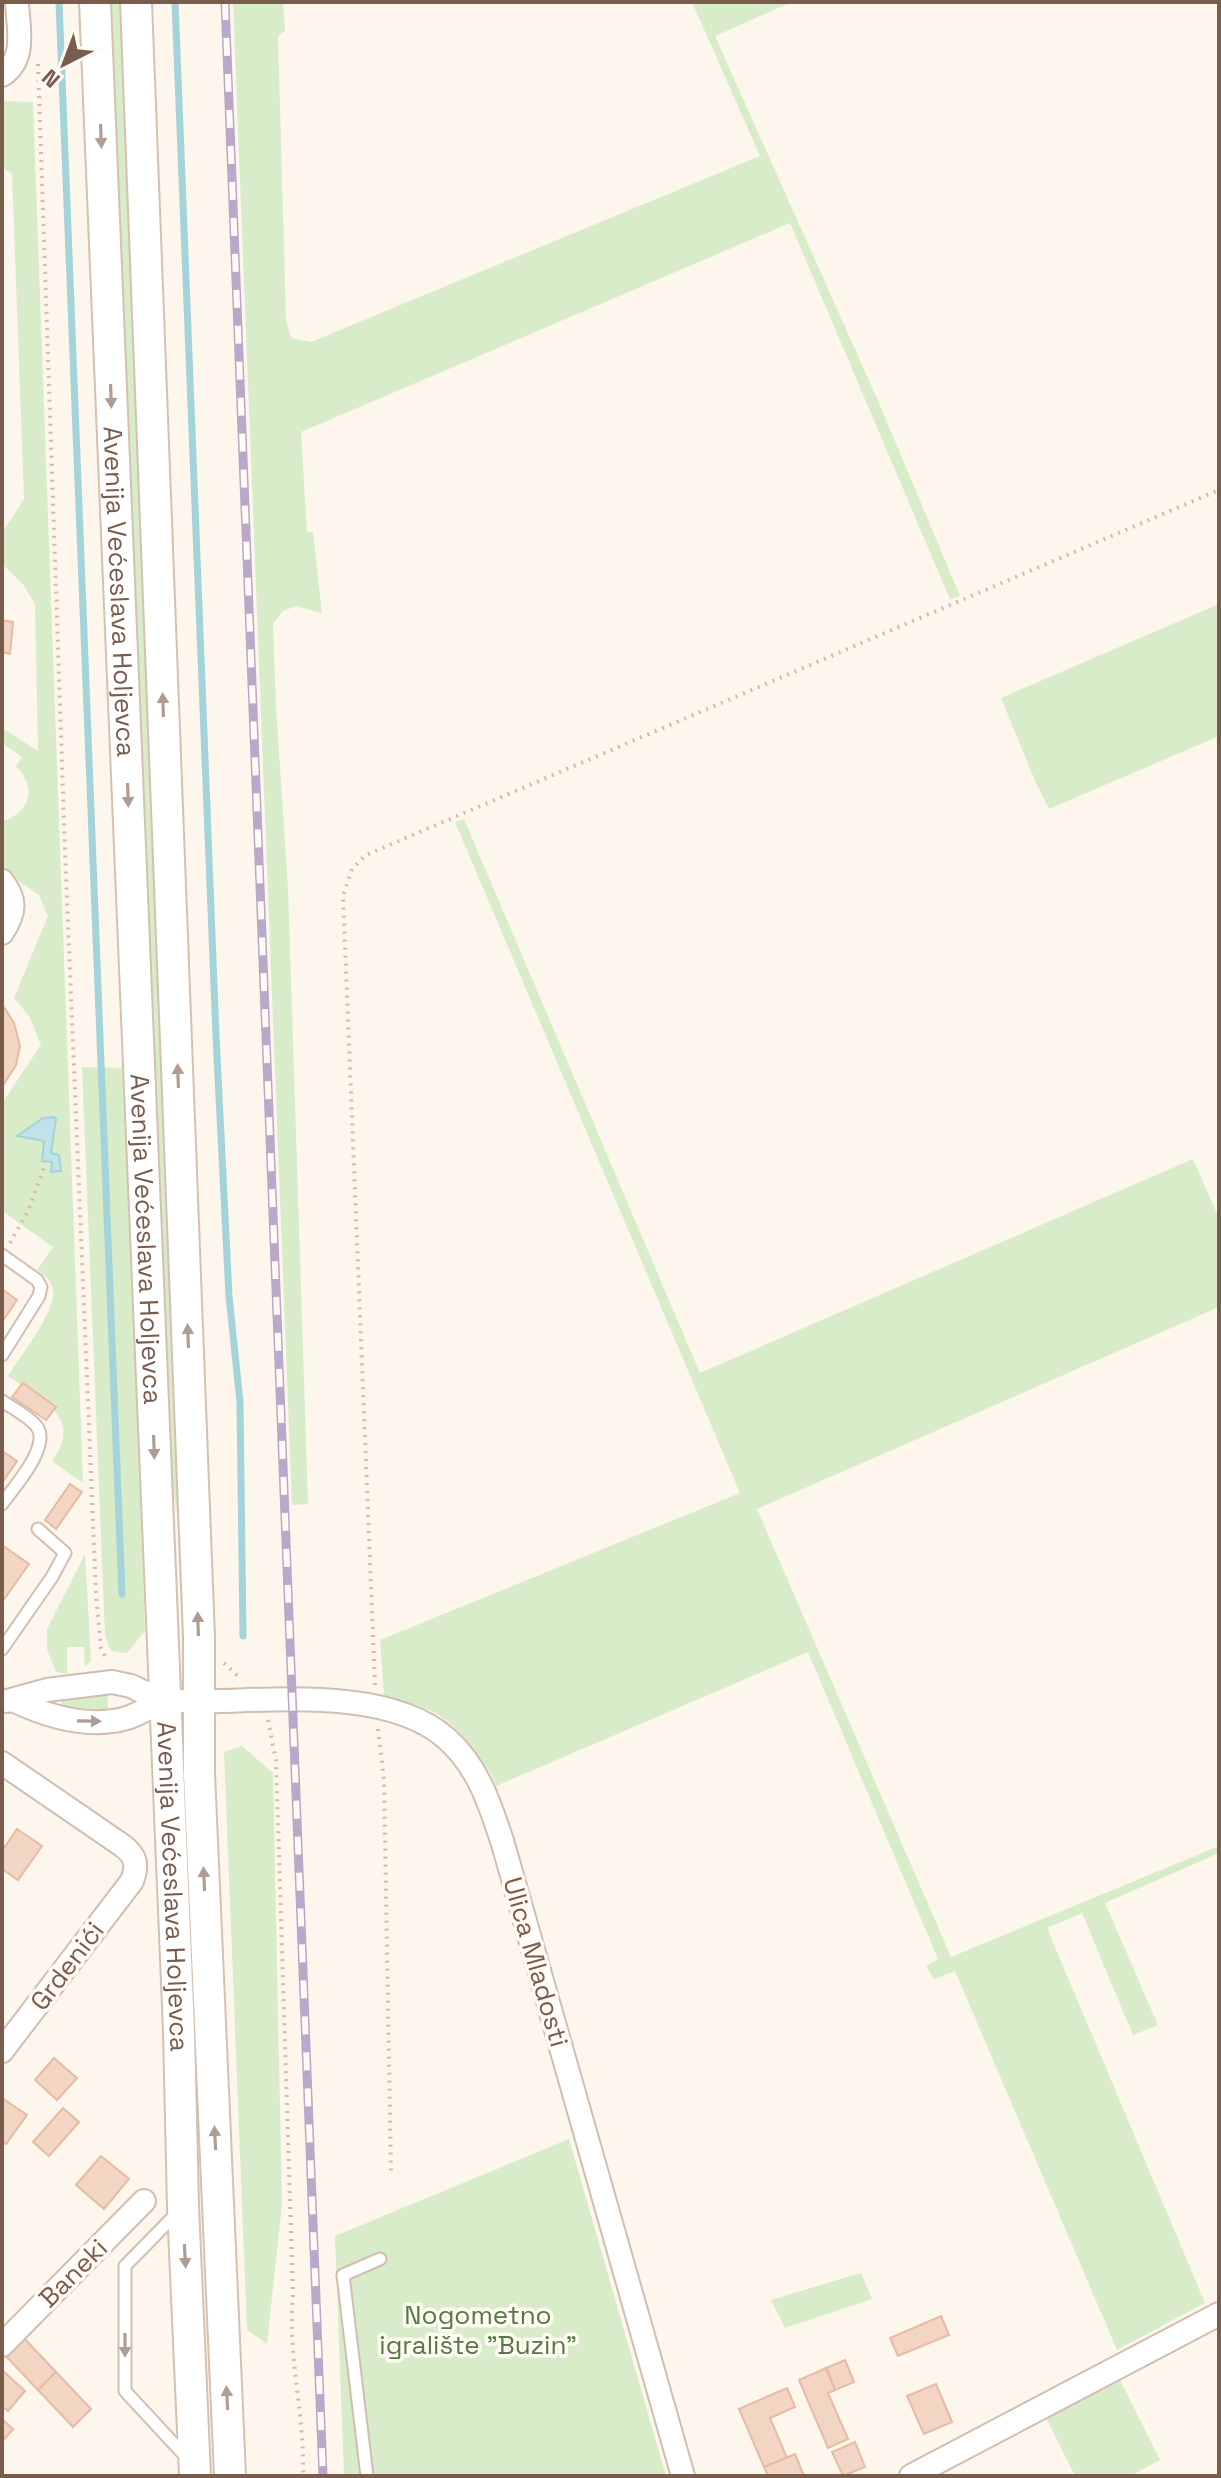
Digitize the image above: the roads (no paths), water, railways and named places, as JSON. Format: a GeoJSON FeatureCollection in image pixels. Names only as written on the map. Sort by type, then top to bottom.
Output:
{"type":"FeatureCollection","features":[{"type":"Feature","properties":{"kind":"main road","name":"Avenija Većeslava Holjevca"},"geometry":{"type":"LineString","coordinates":[[95,2],[195,2471]]}},
{"type":"Feature","properties":{"kind":"main road","name":"Avenija Većeslava Holjevca"},"geometry":{"type":"LineString","coordinates":[[136,2],[191,1421],[200,1790],[230,2476]]}},
{"type":"Feature","properties":{"kind":"street"},"geometry":{"type":"LineString","coordinates":[[2,75],[14,65],[19,55],[17,2]]}},
{"type":"Feature","properties":{"kind":"street"},"geometry":{"type":"LineString","coordinates":[[2,881],[14,902],[13,913],[2,933]]}},
{"type":"Feature","properties":{"kind":"street"},"geometry":{"type":"LineString","coordinates":[[8,1702],[47,1690],[112,1682],[131,1686],[164,1702]]}},
{"type":"Feature","properties":{"kind":"street","name":"Ulica Mladosti"},"geometry":{"type":"LineString","coordinates":[[164,1702],[264,1700],[344,1703],[376,1708],[420,1721],[444,1737],[472,1768],[489,1802],[683,2476]]}},
{"type":"Feature","properties":{"kind":"street"},"geometry":{"type":"LineString","coordinates":[[8,1702],[71,1720],[112,1721],[136,1715],[164,1702]]}},
{"type":"Feature","properties":{"kind":"street","name":"Grdenići"},"geometry":{"type":"LineString","coordinates":[[2,1763],[132,1853],[136,1862],[132,1881],[2,2051]]}},
{"type":"Feature","properties":{"kind":"street","name":"Baneki"},"geometry":{"type":"LineString","coordinates":[[2,2345],[144,2201]]}},
{"type":"Feature","properties":{"kind":"street"},"geometry":{"type":"LineString","coordinates":[[911,2476],[1219,2314]]}},
{"type":"Feature","properties":{"kind":"lane"},"geometry":{"type":"LineString","coordinates":[[2,1255],[37,1280],[41,1287],[39,1296],[2,1355]]}},
{"type":"Feature","properties":{"kind":"lane"},"geometry":{"type":"LineString","coordinates":[[2,1401],[37,1426],[41,1437],[39,1451],[2,1504]]}},
{"type":"Feature","properties":{"kind":"lane"},"geometry":{"type":"LineString","coordinates":[[2,1649],[65,1553],[38,1529]]}},
{"type":"Feature","properties":{"kind":"lane"},"geometry":{"type":"LineString","coordinates":[[183,2207],[125,2266],[125,2391],[195,2471]]}},
{"type":"Feature","properties":{"kind":"lane"},"geometry":{"type":"LineString","coordinates":[[367,2476],[343,2275],[380,2259]]}},
{"type":"Feature","properties":{"kind":"water"},"geometry":{"type":"Polygon","coordinates":[[[54,1117],[51,1153],[59,1155],[61,1171],[51,1172],[52,1162],[42,1161],[44,1141],[17,1136],[43,1118],[54,1117]]]}},
{"type":"Feature","properties":{"kind":"waterway"},"geometry":{"type":"LineString","coordinates":[[59,2],[122,1594]]}},
{"type":"Feature","properties":{"kind":"waterway"},"geometry":{"type":"LineString","coordinates":[[175,2],[216,1036],[229,1296],[240,1402],[243,1636]]}},
{"type":"Feature","properties":{"kind":"railway"},"geometry":{"type":"LineString","coordinates":[[225,2],[323,2476]]}},
{"type":"Feature","properties":{"kind":"park label","name":"Nogometno igralište \"Buzin\""},"geometry":{"type":"Point","coordinates":[478,2330]}}]}
